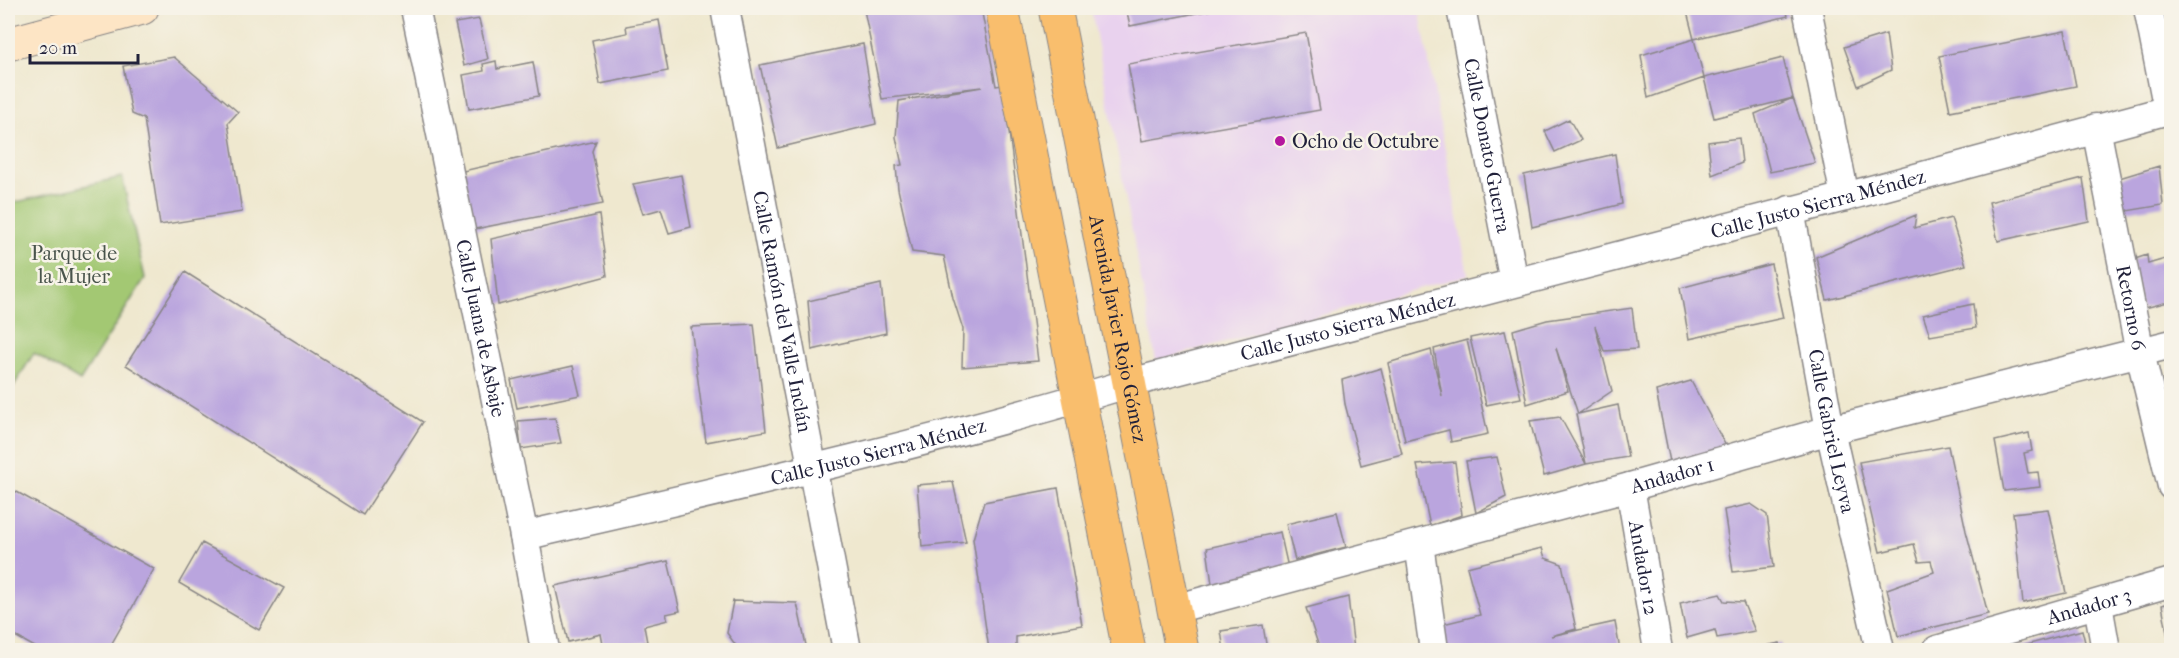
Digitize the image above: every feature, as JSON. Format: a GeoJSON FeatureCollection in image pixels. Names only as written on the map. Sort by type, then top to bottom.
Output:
{"type":"FeatureCollection","features":[{"type":"Feature","properties":{"kind":"main road"},"geometry":{"type":"LineString","coordinates":[[8,44],[142,8]]}},
{"type":"Feature","properties":{"kind":"main road"},"geometry":{"type":"LineString","coordinates":[[1002,8],[1129,651]]}},
{"type":"Feature","properties":{"kind":"main road","name":"Avenida Javier Rojo Gómez"},"geometry":{"type":"LineString","coordinates":[[1055,8],[1182,651]]}},
{"type":"Feature","properties":{"kind":"street","name":"Calle Juana de Asbaje"},"geometry":{"type":"LineString","coordinates":[[415,8],[524,536],[544,651]]}},
{"type":"Feature","properties":{"kind":"street","name":"Calle Ramón del Valle Inclán"},"geometry":{"type":"LineString","coordinates":[[725,8],[847,651]]}},
{"type":"Feature","properties":{"kind":"street","name":"Calle Donato Guerra"},"geometry":{"type":"LineString","coordinates":[[1461,8],[1514,282]]}},
{"type":"Feature","properties":{"kind":"street"},"geometry":{"type":"LineString","coordinates":[[1807,8],[1845,196]]}},
{"type":"Feature","properties":{"kind":"street"},"geometry":{"type":"LineString","coordinates":[[2148,8],[2170,109]]}},
{"type":"Feature","properties":{"kind":"street","name":"Calle Justo Sierra Méndez"},"geometry":{"type":"LineString","coordinates":[[524,536],[814,469],[1130,383],[2170,109]]}},
{"type":"Feature","properties":{"kind":"street","name":"Retorno 6"},"geometry":{"type":"LineString","coordinates":[[2096,128],[2140,353],[2172,486]]}},
{"type":"Feature","properties":{"kind":"street","name":"Calle Gabriel Leyva"},"geometry":{"type":"LineString","coordinates":[[1790,210],[1830,430],[1880,651]]}},
{"type":"Feature","properties":{"kind":"street","name":"Andador 1"},"geometry":{"type":"LineString","coordinates":[[1174,609],[1630,488],[1830,430],[2172,344]]}},
{"type":"Feature","properties":{"kind":"street","name":"Andador 12"},"geometry":{"type":"LineString","coordinates":[[1630,488],[1658,651]]}},
{"type":"Feature","properties":{"kind":"street"},"geometry":{"type":"LineString","coordinates":[[1419,544],[1434,651]]}},
{"type":"Feature","properties":{"kind":"street","name":"Andador 3"},"geometry":{"type":"LineString","coordinates":[[1937,651],[2172,582]]}},
{"type":"Feature","properties":{"kind":"street"},"geometry":{"type":"LineString","coordinates":[[2098,605],[2106,651]]}},
{"type":"Feature","properties":{"kind":"shaded area","name":"Ocho de Octubre"},"geometry":{"type":"Polygon","coordinates":[[[1091,8],[1419,8],[1468,275],[1156,361],[1091,8]]]}},
{"type":"Feature","properties":{"kind":"green space","name":"Parque de la Mujer"},"geometry":{"type":"Polygon","coordinates":[[[122,177],[145,278],[80,381],[34,353],[8,395],[8,204],[122,177]]]}},
{"type":"Feature","properties":{"kind":"building"},"geometry":{"type":"Polygon","coordinates":[[[981,8],[996,86],[1003,85],[1038,361],[962,367],[963,329],[953,298],[944,256],[912,252],[898,189],[896,166],[902,165],[896,137],[899,101],[982,87],[882,99],[864,10],[981,8]]]}},
{"type":"Feature","properties":{"kind":"building"},"geometry":{"type":"Polygon","coordinates":[[[1126,8],[1217,8],[1217,9],[1130,26],[1126,8]]]}},
{"type":"Feature","properties":{"kind":"building"},"geometry":{"type":"Polygon","coordinates":[[[1686,8],[1786,8],[1788,16],[1694,39],[1686,8]]]}},
{"type":"Feature","properties":{"kind":"building"},"geometry":{"type":"Polygon","coordinates":[[[479,19],[488,59],[464,66],[455,23],[479,19]]]}},
{"type":"Feature","properties":{"kind":"building"},"geometry":{"type":"Polygon","coordinates":[[[659,20],[668,71],[600,84],[592,40],[627,33],[626,26],[659,20]]]}},
{"type":"Feature","properties":{"kind":"building"},"geometry":{"type":"Polygon","coordinates":[[[2065,31],[2076,86],[1950,111],[1939,56],[2065,31]]]}},
{"type":"Feature","properties":{"kind":"building"},"geometry":{"type":"Polygon","coordinates":[[[1306,33],[1320,110],[1142,141],[1128,64],[1306,33]]]}},
{"type":"Feature","properties":{"kind":"building"},"geometry":{"type":"Polygon","coordinates":[[[1886,34],[1891,70],[1858,86],[1844,47],[1886,34]]]}},
{"type":"Feature","properties":{"kind":"building"},"geometry":{"type":"Polygon","coordinates":[[[1694,39],[1704,78],[1648,98],[1641,55],[1694,39]]]}},
{"type":"Feature","properties":{"kind":"building"},"geometry":{"type":"Polygon","coordinates":[[[863,44],[876,124],[778,148],[760,65],[863,44]]]}},
{"type":"Feature","properties":{"kind":"building"},"geometry":{"type":"Polygon","coordinates":[[[174,57],[238,112],[228,123],[242,212],[160,225],[144,119],[132,114],[123,66],[174,57]]]}},
{"type":"Feature","properties":{"kind":"building"},"geometry":{"type":"Polygon","coordinates":[[[1783,58],[1793,98],[1714,118],[1704,78],[1783,58]]]}},
{"type":"Feature","properties":{"kind":"building"},"geometry":{"type":"Polygon","coordinates":[[[496,61],[497,69],[533,62],[539,96],[469,109],[463,75],[484,71],[483,64],[496,61]]]}},
{"type":"Feature","properties":{"kind":"building"},"geometry":{"type":"Polygon","coordinates":[[[1793,98],[1815,163],[1770,172],[1755,114],[1793,98]]]}},
{"type":"Feature","properties":{"kind":"building"},"geometry":{"type":"Polygon","coordinates":[[[1569,119],[1581,140],[1555,152],[1545,131],[1569,119]]]}},
{"type":"Feature","properties":{"kind":"building"},"geometry":{"type":"Polygon","coordinates":[[[1739,138],[1742,163],[1712,175],[1708,142],[1739,138]]]}},
{"type":"Feature","properties":{"kind":"building"},"geometry":{"type":"Polygon","coordinates":[[[596,141],[592,151],[603,204],[475,229],[463,171],[596,141]]]}},
{"type":"Feature","properties":{"kind":"building"},"geometry":{"type":"Polygon","coordinates":[[[1615,154],[1622,204],[1532,227],[1524,175],[1615,154]]]}},
{"type":"Feature","properties":{"kind":"building"},"geometry":{"type":"Polygon","coordinates":[[[2159,166],[2163,205],[2121,212],[2116,179],[2159,166]]]}},
{"type":"Feature","properties":{"kind":"building"},"geometry":{"type":"Polygon","coordinates":[[[681,175],[691,227],[669,233],[661,209],[643,214],[633,184],[681,175]]]}},
{"type":"Feature","properties":{"kind":"building"},"geometry":{"type":"Polygon","coordinates":[[[2083,178],[2089,221],[1998,241],[1989,202],[2083,178]]]}},
{"type":"Feature","properties":{"kind":"building"},"geometry":{"type":"Polygon","coordinates":[[[599,215],[607,276],[498,305],[491,239],[599,215]]]}},
{"type":"Feature","properties":{"kind":"building"},"geometry":{"type":"Polygon","coordinates":[[[1916,215],[1914,228],[1951,218],[1966,265],[1827,300],[1816,257],[1916,215]]]}},
{"type":"Feature","properties":{"kind":"building"},"geometry":{"type":"Polygon","coordinates":[[[2147,255],[2148,264],[2172,257],[2172,301],[2141,309],[2132,260],[2147,255]]]}},
{"type":"Feature","properties":{"kind":"building"},"geometry":{"type":"Polygon","coordinates":[[[1771,264],[1783,318],[1689,339],[1680,288],[1771,264]]]}},
{"type":"Feature","properties":{"kind":"building"},"geometry":{"type":"Polygon","coordinates":[[[185,272],[423,422],[363,515],[126,365],[185,272]]]}},
{"type":"Feature","properties":{"kind":"building"},"geometry":{"type":"Polygon","coordinates":[[[881,284],[886,333],[812,350],[808,301],[881,284]]]}},
{"type":"Feature","properties":{"kind":"building"},"geometry":{"type":"Polygon","coordinates":[[[1973,304],[1976,328],[1930,336],[1923,315],[1973,304]]]}},
{"type":"Feature","properties":{"kind":"building"},"geometry":{"type":"Polygon","coordinates":[[[1632,308],[1637,349],[1604,351],[1595,326],[1612,391],[1578,414],[1556,348],[1568,391],[1527,404],[1513,330],[1547,320],[1632,308]]]}},
{"type":"Feature","properties":{"kind":"building"},"geometry":{"type":"Polygon","coordinates":[[[754,324],[766,431],[706,442],[691,327],[754,324]]]}},
{"type":"Feature","properties":{"kind":"building"},"geometry":{"type":"Polygon","coordinates":[[[1505,331],[1521,398],[1486,405],[1470,338],[1505,331]]]}},
{"type":"Feature","properties":{"kind":"building"},"geometry":{"type":"Polygon","coordinates":[[[1467,340],[1488,434],[1451,442],[1449,430],[1405,441],[1388,363],[1431,350],[1442,396],[1434,349],[1467,340]]]}},
{"type":"Feature","properties":{"kind":"building"},"geometry":{"type":"Polygon","coordinates":[[[573,366],[580,395],[517,408],[511,380],[573,366]]]}},
{"type":"Feature","properties":{"kind":"building"},"geometry":{"type":"Polygon","coordinates":[[[1381,368],[1402,454],[1361,465],[1345,404],[1342,380],[1381,368]]]}},
{"type":"Feature","properties":{"kind":"building"},"geometry":{"type":"Polygon","coordinates":[[[1691,381],[1727,448],[1671,467],[1656,391],[1691,381]]]}},
{"type":"Feature","properties":{"kind":"building"},"geometry":{"type":"Polygon","coordinates":[[[1618,405],[1628,457],[1586,464],[1576,414],[1618,405]]]}},
{"type":"Feature","properties":{"kind":"building"},"geometry":{"type":"Polygon","coordinates":[[[1560,417],[1586,464],[1544,476],[1530,421],[1560,417]]]}},
{"type":"Feature","properties":{"kind":"building"},"geometry":{"type":"Polygon","coordinates":[[[555,418],[561,443],[521,449],[518,421],[555,418]]]}},
{"type":"Feature","properties":{"kind":"building"},"geometry":{"type":"Polygon","coordinates":[[[2029,433],[2032,451],[2024,453],[2028,473],[2038,472],[2040,487],[2004,491],[1995,441],[2029,433]]]}},
{"type":"Feature","properties":{"kind":"building"},"geometry":{"type":"Polygon","coordinates":[[[1948,446],[1966,531],[1988,614],[1898,636],[1887,589],[1934,572],[1931,561],[1919,562],[1914,544],[1880,552],[1859,462],[1948,446]]]}},
{"type":"Feature","properties":{"kind":"building"},"geometry":{"type":"Polygon","coordinates":[[[1497,457],[1506,497],[1476,513],[1466,461],[1497,457]]]}},
{"type":"Feature","properties":{"kind":"building"},"geometry":{"type":"Polygon","coordinates":[[[1455,462],[1462,515],[1430,526],[1417,465],[1455,462]]]}},
{"type":"Feature","properties":{"kind":"building"},"geometry":{"type":"Polygon","coordinates":[[[953,482],[966,542],[922,547],[917,485],[953,482]]]}},
{"type":"Feature","properties":{"kind":"building"},"geometry":{"type":"Polygon","coordinates":[[[8,487],[154,569],[108,650],[40,650],[8,632],[8,487]]]}},
{"type":"Feature","properties":{"kind":"building"},"geometry":{"type":"Polygon","coordinates":[[[1058,488],[1082,625],[1016,637],[1016,650],[989,650],[973,539],[984,502],[1058,488]]]}},
{"type":"Feature","properties":{"kind":"building"},"geometry":{"type":"Polygon","coordinates":[[[1751,504],[1767,515],[1774,567],[1733,572],[1724,510],[1751,504]]]}},
{"type":"Feature","properties":{"kind":"building"},"geometry":{"type":"Polygon","coordinates":[[[2048,509],[2066,593],[2023,603],[2013,513],[2048,509]]]}},
{"type":"Feature","properties":{"kind":"building"},"geometry":{"type":"Polygon","coordinates":[[[1337,512],[1346,547],[1295,560],[1286,524],[1337,512]]]}},
{"type":"Feature","properties":{"kind":"building"},"geometry":{"type":"Polygon","coordinates":[[[1280,532],[1289,572],[1213,591],[1207,548],[1280,532]]]}},
{"type":"Feature","properties":{"kind":"building"},"geometry":{"type":"Polygon","coordinates":[[[202,543],[284,588],[259,630],[179,583],[202,543]]]}},
{"type":"Feature","properties":{"kind":"building"},"geometry":{"type":"Polygon","coordinates":[[[1542,548],[1545,558],[1562,564],[1576,629],[1551,636],[1615,622],[1620,650],[1444,650],[1439,625],[1480,615],[1467,567],[1542,548]]]}},
{"type":"Feature","properties":{"kind":"building"},"geometry":{"type":"Polygon","coordinates":[[[668,561],[680,611],[666,614],[668,620],[644,626],[647,642],[604,650],[601,634],[568,642],[555,586],[668,561]]]}},
{"type":"Feature","properties":{"kind":"building"},"geometry":{"type":"Polygon","coordinates":[[[1720,594],[1724,601],[1743,602],[1755,631],[1717,638],[1715,630],[1687,638],[1680,603],[1720,594]]]}},
{"type":"Feature","properties":{"kind":"building"},"geometry":{"type":"Polygon","coordinates":[[[1348,597],[1354,650],[1320,650],[1306,608],[1348,597]]]}},
{"type":"Feature","properties":{"kind":"building"},"geometry":{"type":"Polygon","coordinates":[[[733,601],[797,603],[807,650],[739,650],[727,633],[733,601]]]}},
{"type":"Feature","properties":{"kind":"building"},"geometry":{"type":"Polygon","coordinates":[[[2172,602],[2172,648],[2170,648],[2162,605],[2172,602]]]}},
{"type":"Feature","properties":{"kind":"building"},"geometry":{"type":"Polygon","coordinates":[[[1263,625],[1267,650],[1224,650],[1221,631],[1263,625]]]}},
{"type":"Feature","properties":{"kind":"building"},"geometry":{"type":"Polygon","coordinates":[[[2082,630],[2087,650],[2007,650],[2082,630]]]}},
{"type":"Feature","properties":{"kind":"building"},"geometry":{"type":"Polygon","coordinates":[[[1780,643],[1782,650],[1751,650],[1751,649],[1780,643]]]}},
{"type":"Feature","properties":{"kind":"place","name":"Ocho de Octubre"},"geometry":{"type":"Point","coordinates":[1280,141]}}]}
